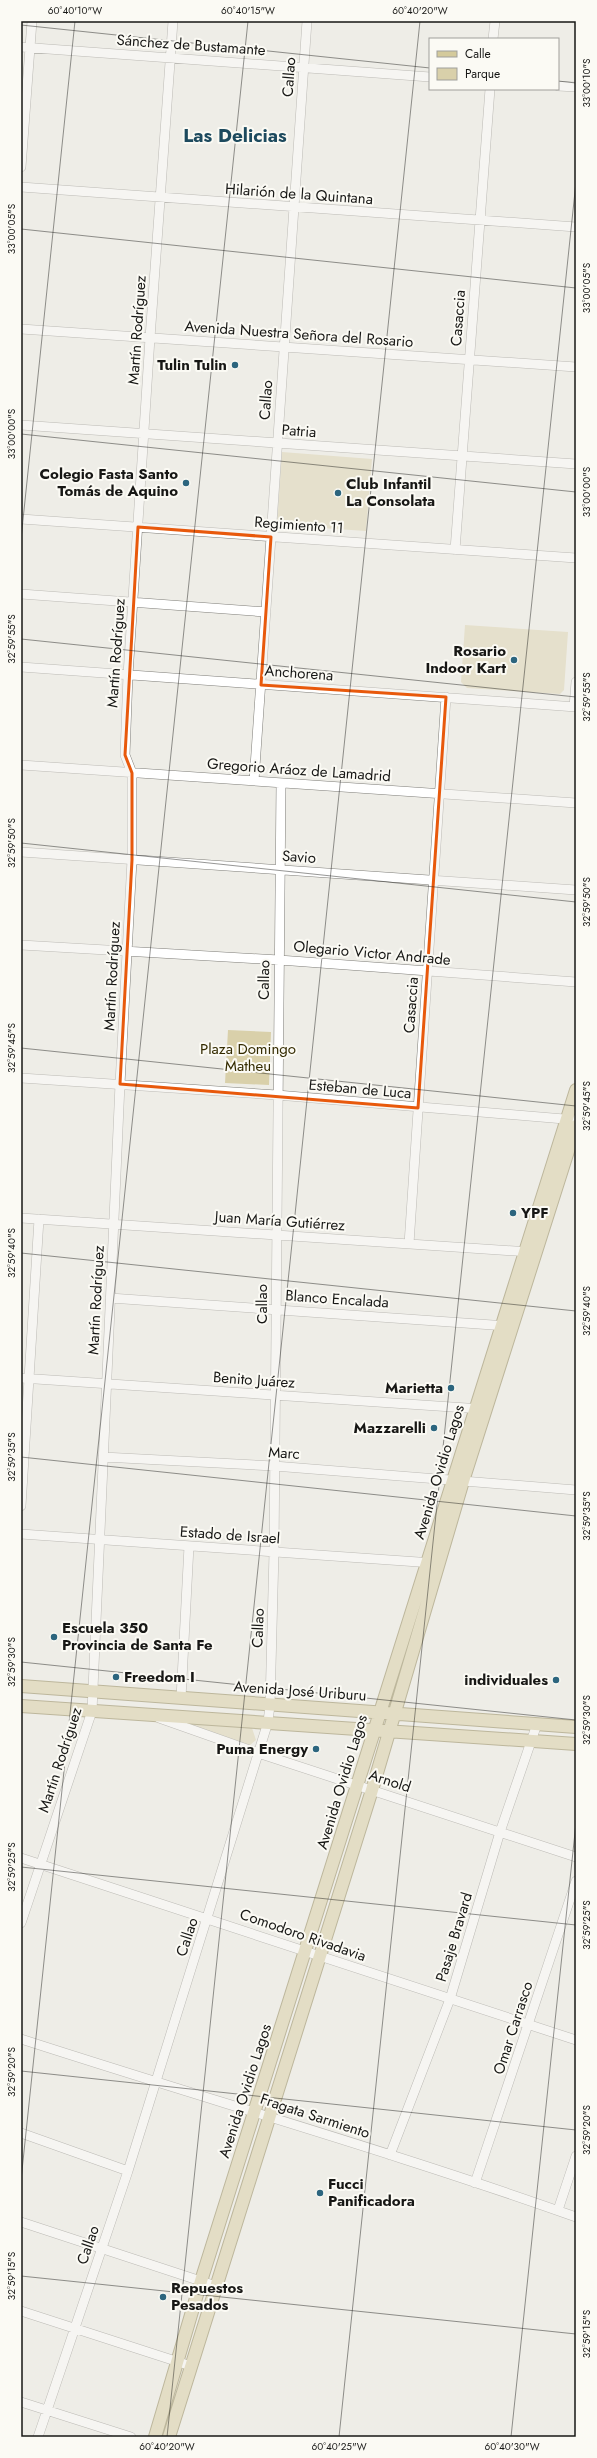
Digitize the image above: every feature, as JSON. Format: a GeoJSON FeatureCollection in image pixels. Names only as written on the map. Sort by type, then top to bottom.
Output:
{"type":"FeatureCollection","features":[{"type":"Feature","properties":{"kind":"main road","name":"Avenida Ovidio Lagos"},"geometry":{"type":"LineString","coordinates":[[154,2437],[178,2362],[201,2281],[380,1713],[432,1564],[573,1122],[576,1090]]}},
{"type":"Feature","properties":{"kind":"main road","name":"Avenida Ovidio Lagos"},"geometry":{"type":"LineString","coordinates":[[169,2437],[321,1956],[395,1714],[432,1564]]}},
{"type":"Feature","properties":{"kind":"main road","name":"Avenida José Uriburu"},"geometry":{"type":"LineString","coordinates":[[21,1686],[576,1727]]}},
{"type":"Feature","properties":{"kind":"main road"},"geometry":{"type":"LineString","coordinates":[[21,1706],[376,1729],[576,1744]]}},
{"type":"Feature","properties":{"kind":"street"},"geometry":{"type":"LineString","coordinates":[[21,167],[25,47],[32,21]]}},
{"type":"Feature","properties":{"kind":"street","name":"Martín Rodríguez"},"geometry":{"type":"LineString","coordinates":[[21,1923],[92,1711],[120,1084],[132,860],[132,773],[125,755],[128,675],[173,21]]}},
{"type":"Feature","properties":{"kind":"street","name":"Callao"},"geometry":{"type":"LineString","coordinates":[[254,781],[307,21]]}},
{"type":"Feature","properties":{"kind":"street"},"geometry":{"type":"LineString","coordinates":[[493,38],[495,21]]}},
{"type":"Feature","properties":{"kind":"street","name":"Sánchez de Bustamante"},"geometry":{"type":"LineString","coordinates":[[25,47],[429,77]]}},
{"type":"Feature","properties":{"kind":"street"},"geometry":{"type":"LineString","coordinates":[[559,86],[576,87]]}},
{"type":"Feature","properties":{"kind":"street","name":"Casaccia"},"geometry":{"type":"LineString","coordinates":[[455,550],[490,90]]}},
{"type":"Feature","properties":{"kind":"street","name":"Hilarión de la Quintana"},"geometry":{"type":"LineString","coordinates":[[21,187],[576,228]]}},
{"type":"Feature","properties":{"kind":"street","name":"Avenida Nuestra Señora del Rosario"},"geometry":{"type":"LineString","coordinates":[[21,329],[576,367]]}},
{"type":"Feature","properties":{"kind":"street","name":"Patria"},"geometry":{"type":"LineString","coordinates":[[21,425],[576,464]]}},
{"type":"Feature","properties":{"kind":"street","name":"Regimiento 11"},"geometry":{"type":"LineString","coordinates":[[21,519],[576,558]]}},
{"type":"Feature","properties":{"kind":"street"},"geometry":{"type":"LineString","coordinates":[[21,594],[266,612]]}},
{"type":"Feature","properties":{"kind":"street","name":"Anchorena"},"geometry":{"type":"LineString","coordinates":[[21,667],[575,707]]}},
{"type":"Feature","properties":{"kind":"street"},"geometry":{"type":"LineString","coordinates":[[575,707],[576,682]]}},
{"type":"Feature","properties":{"kind":"street","name":"Casaccia"},"geometry":{"type":"LineString","coordinates":[[409,1244],[446,697]]}},
{"type":"Feature","properties":{"kind":"street","name":"Gregorio Aráoz de Lamadrid"},"geometry":{"type":"LineString","coordinates":[[21,765],[576,803]]}},
{"type":"Feature","properties":{"kind":"street","name":"Callao"},"geometry":{"type":"LineString","coordinates":[[38,2437],[128,2171],[154,2082],[208,1917],[268,1722],[270,1705],[274,1552],[281,782]]}},
{"type":"Feature","properties":{"kind":"street","name":"Savio"},"geometry":{"type":"LineString","coordinates":[[21,852],[576,890]]}},
{"type":"Feature","properties":{"kind":"street","name":"Olegario Victor Andrade"},"geometry":{"type":"LineString","coordinates":[[21,944],[279,960],[576,982]]}},
{"type":"Feature","properties":{"kind":"street","name":"Esteban de Luca"},"geometry":{"type":"LineString","coordinates":[[21,1078],[277,1095],[573,1122]]}},
{"type":"Feature","properties":{"kind":"street","name":"Juan María Gutiérrez"},"geometry":{"type":"LineString","coordinates":[[21,1218],[531,1252]]}},
{"type":"Feature","properties":{"kind":"street"},"geometry":{"type":"LineString","coordinates":[[21,1506],[25,1378],[39,1219]]}},
{"type":"Feature","properties":{"kind":"street","name":"Blanco Encalada"},"geometry":{"type":"LineString","coordinates":[[110,1298],[277,1308],[507,1326]]}},
{"type":"Feature","properties":{"kind":"street","name":"Benito Juárez"},"geometry":{"type":"LineString","coordinates":[[25,1378],[106,1385],[481,1409]]}},
{"type":"Feature","properties":{"kind":"street","name":"Marc"},"geometry":{"type":"LineString","coordinates":[[103,1457],[274,1466],[576,1490]]}},
{"type":"Feature","properties":{"kind":"street","name":"Estado de Israel"},"geometry":{"type":"LineString","coordinates":[[21,1534],[432,1564]]}},
{"type":"Feature","properties":{"kind":"street"},"geometry":{"type":"LineString","coordinates":[[181,1698],[189,1546]]}},
{"type":"Feature","properties":{"kind":"street","name":"Arnold"},"geometry":{"type":"LineString","coordinates":[[151,1715],[258,1754],[576,1857]]}},
{"type":"Feature","properties":{"kind":"street","name":"Pasaje Bravard"},"geometry":{"type":"LineString","coordinates":[[390,2155],[450,1999],[500,1832],[536,1724]]}},
{"type":"Feature","properties":{"kind":"street","name":"Comodoro Rivadavia"},"geometry":{"type":"LineString","coordinates":[[21,1858],[208,1917],[576,2040]]}},
{"type":"Feature","properties":{"kind":"street","name":"Omar Carrasco"},"geometry":{"type":"LineString","coordinates":[[475,2183],[576,1881]]}},
{"type":"Feature","properties":{"kind":"street","name":"Fragata Sarmiento"},"geometry":{"type":"LineString","coordinates":[[21,2039],[154,2082],[255,2111],[576,2217]]}},
{"type":"Feature","properties":{"kind":"street"},"geometry":{"type":"LineString","coordinates":[[21,2133],[128,2171]]}},
{"type":"Feature","properties":{"kind":"street"},"geometry":{"type":"LineString","coordinates":[[558,2210],[576,2156]]}},
{"type":"Feature","properties":{"kind":"street"},"geometry":{"type":"LineString","coordinates":[[21,2222],[216,2286]]}},
{"type":"Feature","properties":{"kind":"street"},"geometry":{"type":"LineString","coordinates":[[21,2311],[191,2366]]}},
{"type":"Feature","properties":{"kind":"street"},"geometry":{"type":"LineString","coordinates":[[21,2402],[131,2437]]}},
{"type":"Feature","properties":{"kind":"highlighted area"},"geometry":{"type":"Polygon","coordinates":[[[138,527],[271,537],[261,685],[446,697],[418,1108],[120,1084],[132,860],[132,773],[125,755],[138,527]]]}},
{"type":"Feature","properties":{"kind":"green space","name":"Club Infantil La Consolata"},"geometry":{"type":"Polygon","coordinates":[[[282,452],[372,459],[366,531],[277,525],[282,452]]]}},
{"type":"Feature","properties":{"kind":"green space","name":"Rosario Indoor Kart"},"geometry":{"type":"Polygon","coordinates":[[[465,625],[568,632],[564,690],[560,694],[467,688],[461,682],[465,625]]]}},
{"type":"Feature","properties":{"kind":"green space","name":"Plaza Domingo Matheu"},"geometry":{"type":"Polygon","coordinates":[[[228,1030],[271,1032],[269,1085],[225,1083],[228,1030]]]}},
{"type":"Feature","properties":{"kind":"green space"},"geometry":{"type":"Polygon","coordinates":[[[194,1723],[252,1728],[256,1740],[250,1745],[245,1745],[192,1725],[194,1723]]]}},
{"type":"Feature","properties":{"kind":"place","name":"Tulin Tulin"},"geometry":{"type":"Point","coordinates":[235,365]}},
{"type":"Feature","properties":{"kind":"place","name":"Colegio Fasta Santo Tomás de Aquino"},"geometry":{"type":"Point","coordinates":[186,483]}},
{"type":"Feature","properties":{"kind":"place","name":"Club Infantil La Consolata"},"geometry":{"type":"Point","coordinates":[338,493]}},
{"type":"Feature","properties":{"kind":"place","name":"Rosario Indoor Kart"},"geometry":{"type":"Point","coordinates":[514,660]}},
{"type":"Feature","properties":{"kind":"place","name":"YPF"},"geometry":{"type":"Point","coordinates":[513,1213]}},
{"type":"Feature","properties":{"kind":"place","name":"Marietta"},"geometry":{"type":"Point","coordinates":[451,1388]}},
{"type":"Feature","properties":{"kind":"place","name":"Mazzarelli"},"geometry":{"type":"Point","coordinates":[434,1428]}},
{"type":"Feature","properties":{"kind":"place","name":"Escuela 350 Provincia de Santa Fe"},"geometry":{"type":"Point","coordinates":[54,1637]}},
{"type":"Feature","properties":{"kind":"place","name":"Freedom I"},"geometry":{"type":"Point","coordinates":[116,1677]}},
{"type":"Feature","properties":{"kind":"place","name":"individuales"},"geometry":{"type":"Point","coordinates":[556,1680]}},
{"type":"Feature","properties":{"kind":"place","name":"Puma Energy"},"geometry":{"type":"Point","coordinates":[316,1749]}},
{"type":"Feature","properties":{"kind":"place","name":"Fucci Panificadora"},"geometry":{"type":"Point","coordinates":[320,2193]}},
{"type":"Feature","properties":{"kind":"place","name":"Repuestos Pesados"},"geometry":{"type":"Point","coordinates":[163,2297]}},
{"type":"Feature","properties":{"kind":"district","name":"Las Delicias"},"geometry":{"type":"Point","coordinates":[235,135]}}]}
